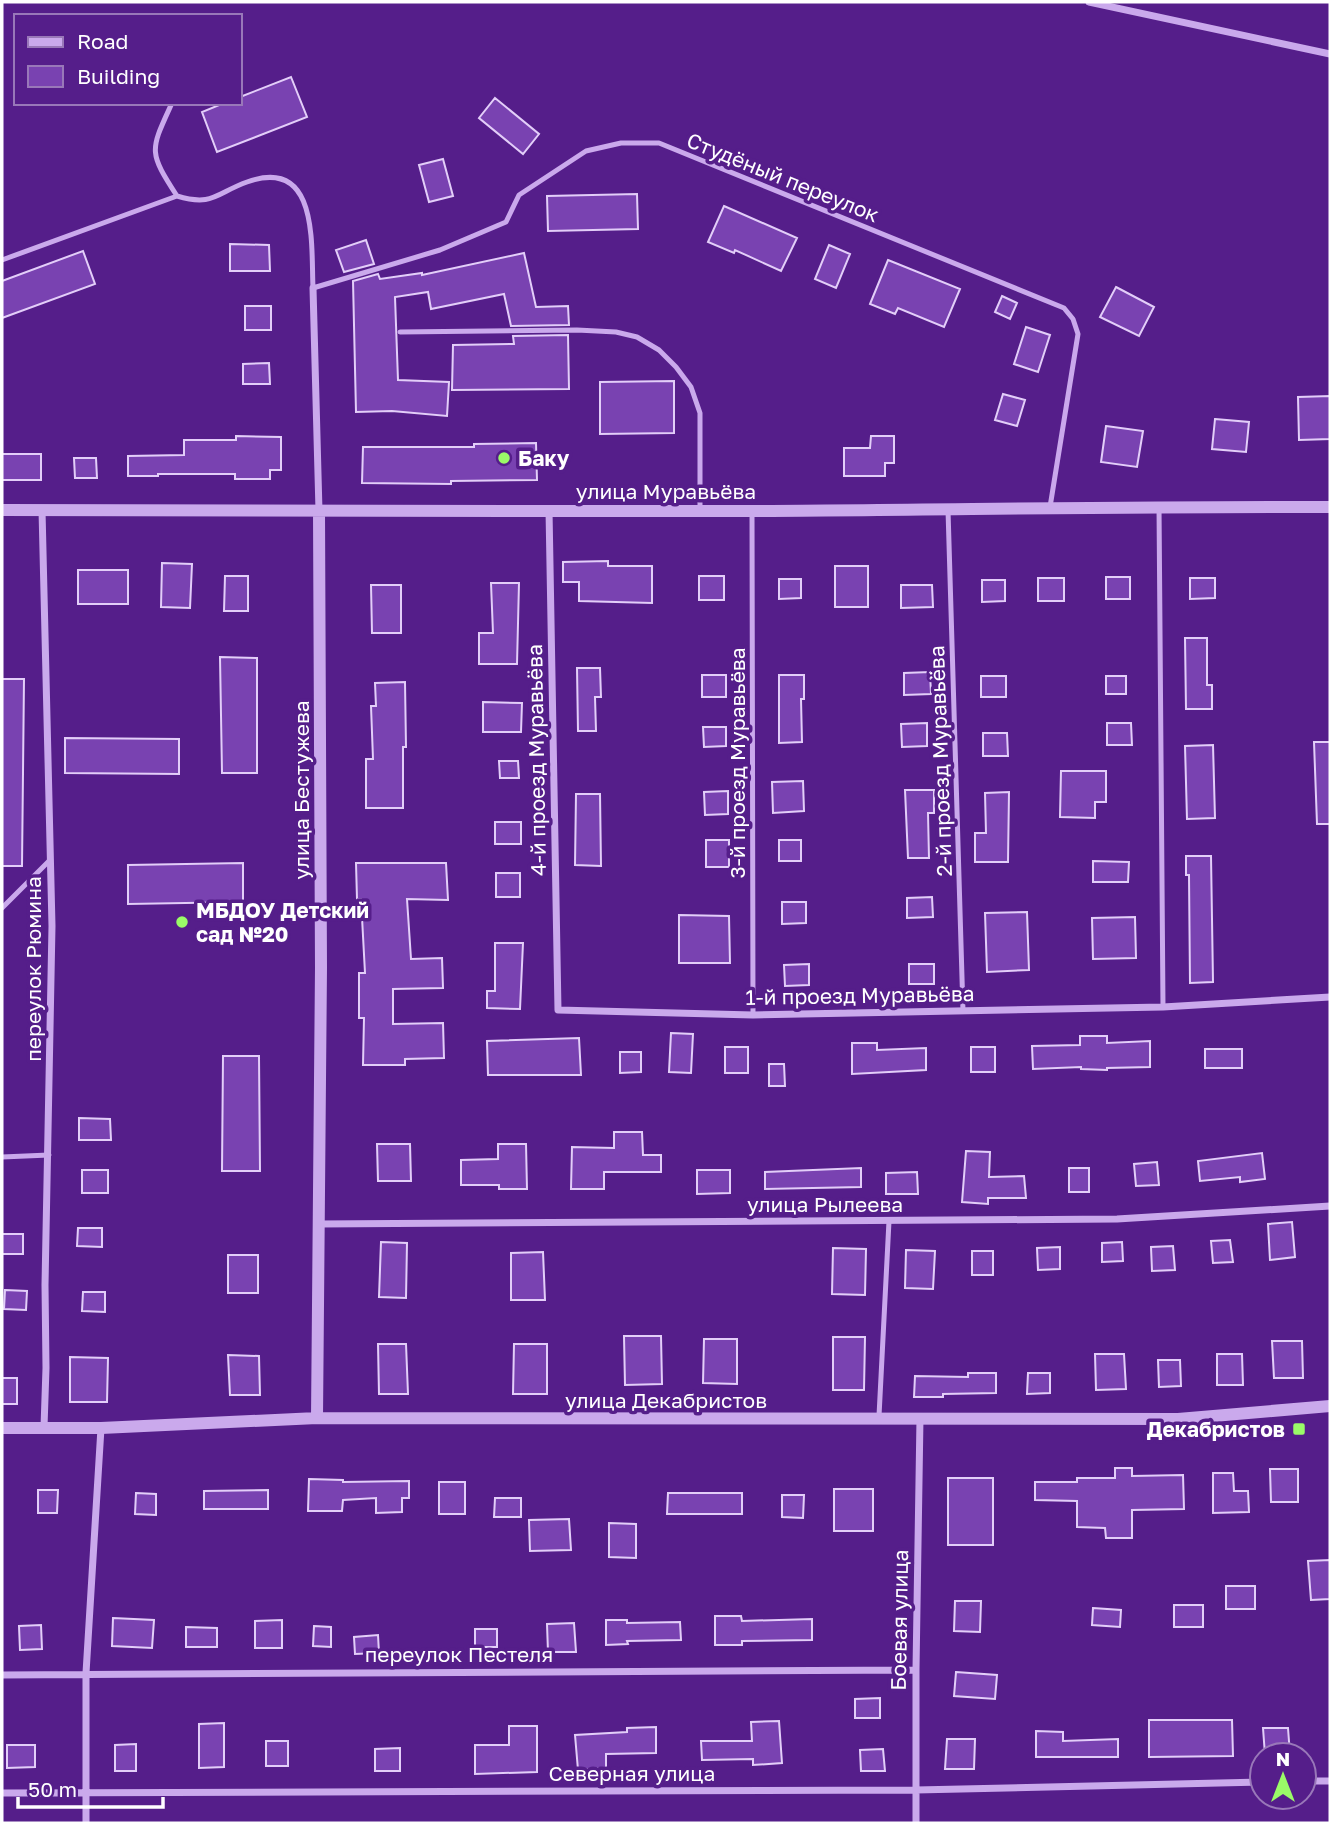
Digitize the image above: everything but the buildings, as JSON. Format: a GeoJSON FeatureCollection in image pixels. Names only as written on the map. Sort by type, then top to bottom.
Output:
{"type":"FeatureCollection","features":[{"type":"Feature","properties":{"kind":"street"},"geometry":{"type":"LineString","coordinates":[[1089,2],[1330,54]]}},
{"type":"Feature","properties":{"kind":"street","name":"улица Бестужева"},"geometry":{"type":"LineString","coordinates":[[313,288],[319,512],[321,781],[317,1418]]}},
{"type":"Feature","properties":{"kind":"street","name":"улица Муравьёва"},"geometry":{"type":"LineString","coordinates":[[2,510],[319,512],[1330,507]]}},
{"type":"Feature","properties":{"kind":"street","name":"переулок Рюмина"},"geometry":{"type":"LineString","coordinates":[[42,510],[52,926],[44,1427]]}},
{"type":"Feature","properties":{"kind":"street","name":"4-й проезд Муравьёва"},"geometry":{"type":"LineString","coordinates":[[549,510],[558,1010]]}},
{"type":"Feature","properties":{"kind":"street","name":"1-й проезд Муравьёва"},"geometry":{"type":"LineString","coordinates":[[558,1010],[753,1015],[1163,1007],[1330,997]]}},
{"type":"Feature","properties":{"kind":"street","name":"улица Рылеева"},"geometry":{"type":"LineString","coordinates":[[319,1224],[1117,1219],[1330,1206]]}},
{"type":"Feature","properties":{"kind":"street","name":"улица Декабристов"},"geometry":{"type":"LineString","coordinates":[[2,1428],[101,1428],[317,1418],[1178,1419],[1330,1406]]}},
{"type":"Feature","properties":{"kind":"street","name":"Боевая улица"},"geometry":{"type":"LineString","coordinates":[[916,1823],[920,1418]]}},
{"type":"Feature","properties":{"kind":"street"},"geometry":{"type":"LineString","coordinates":[[86,1823],[86,1673],[101,1428]]}},
{"type":"Feature","properties":{"kind":"street","name":"переулок Пестеля"},"geometry":{"type":"LineString","coordinates":[[2,1675],[916,1670]]}},
{"type":"Feature","properties":{"kind":"street","name":"Северная улица"},"geometry":{"type":"LineString","coordinates":[[2,1793],[916,1790],[1248,1782]]}},
{"type":"Feature","properties":{"kind":"lane"},"geometry":{"type":"LineString","coordinates":[[171,105],[155,140],[154,157],[177,196]]}},
{"type":"Feature","properties":{"kind":"lane","name":"Студёный переулок"},"geometry":{"type":"LineString","coordinates":[[313,288],[440,250],[506,222],[519,195],[586,151],[621,143],[659,143],[1064,308],[1078,334],[1050,507]]}},
{"type":"Feature","properties":{"kind":"lane"},"geometry":{"type":"LineString","coordinates":[[2,260],[177,196],[195,202],[211,199],[247,181],[266,178],[285,180],[300,192],[310,216],[313,288]]}},
{"type":"Feature","properties":{"kind":"lane"},"geometry":{"type":"LineString","coordinates":[[400,332],[577,330],[616,332],[638,337],[659,350],[691,387],[700,413],[700,510]]}},
{"type":"Feature","properties":{"kind":"lane"},"geometry":{"type":"LineString","coordinates":[[1159,506],[1163,1007]]}},
{"type":"Feature","properties":{"kind":"lane","name":"2-й проезд Муравьёва"},"geometry":{"type":"LineString","coordinates":[[948,510],[963,1011]]}},
{"type":"Feature","properties":{"kind":"lane","name":"3-й проезд Муравьёва"},"geometry":{"type":"LineString","coordinates":[[752,511],[753,1015]]}},
{"type":"Feature","properties":{"kind":"lane"},"geometry":{"type":"LineString","coordinates":[[2,908],[50,860]]}},
{"type":"Feature","properties":{"kind":"lane"},"geometry":{"type":"LineString","coordinates":[[2,1157],[49,1156]]}},
{"type":"Feature","properties":{"kind":"lane"},"geometry":{"type":"LineString","coordinates":[[878,1420],[889,1221]]}},
{"type":"Feature","properties":{"kind":"place","name":"Баку"},"geometry":{"type":"Point","coordinates":[504,458]}},
{"type":"Feature","properties":{"kind":"place","name":"МБДОУ Детский сад №20"},"geometry":{"type":"Point","coordinates":[182,922]}},
{"type":"Feature","properties":{"kind":"place","name":"Декабристов"},"geometry":{"type":"Point","coordinates":[1299,1429]}}]}
